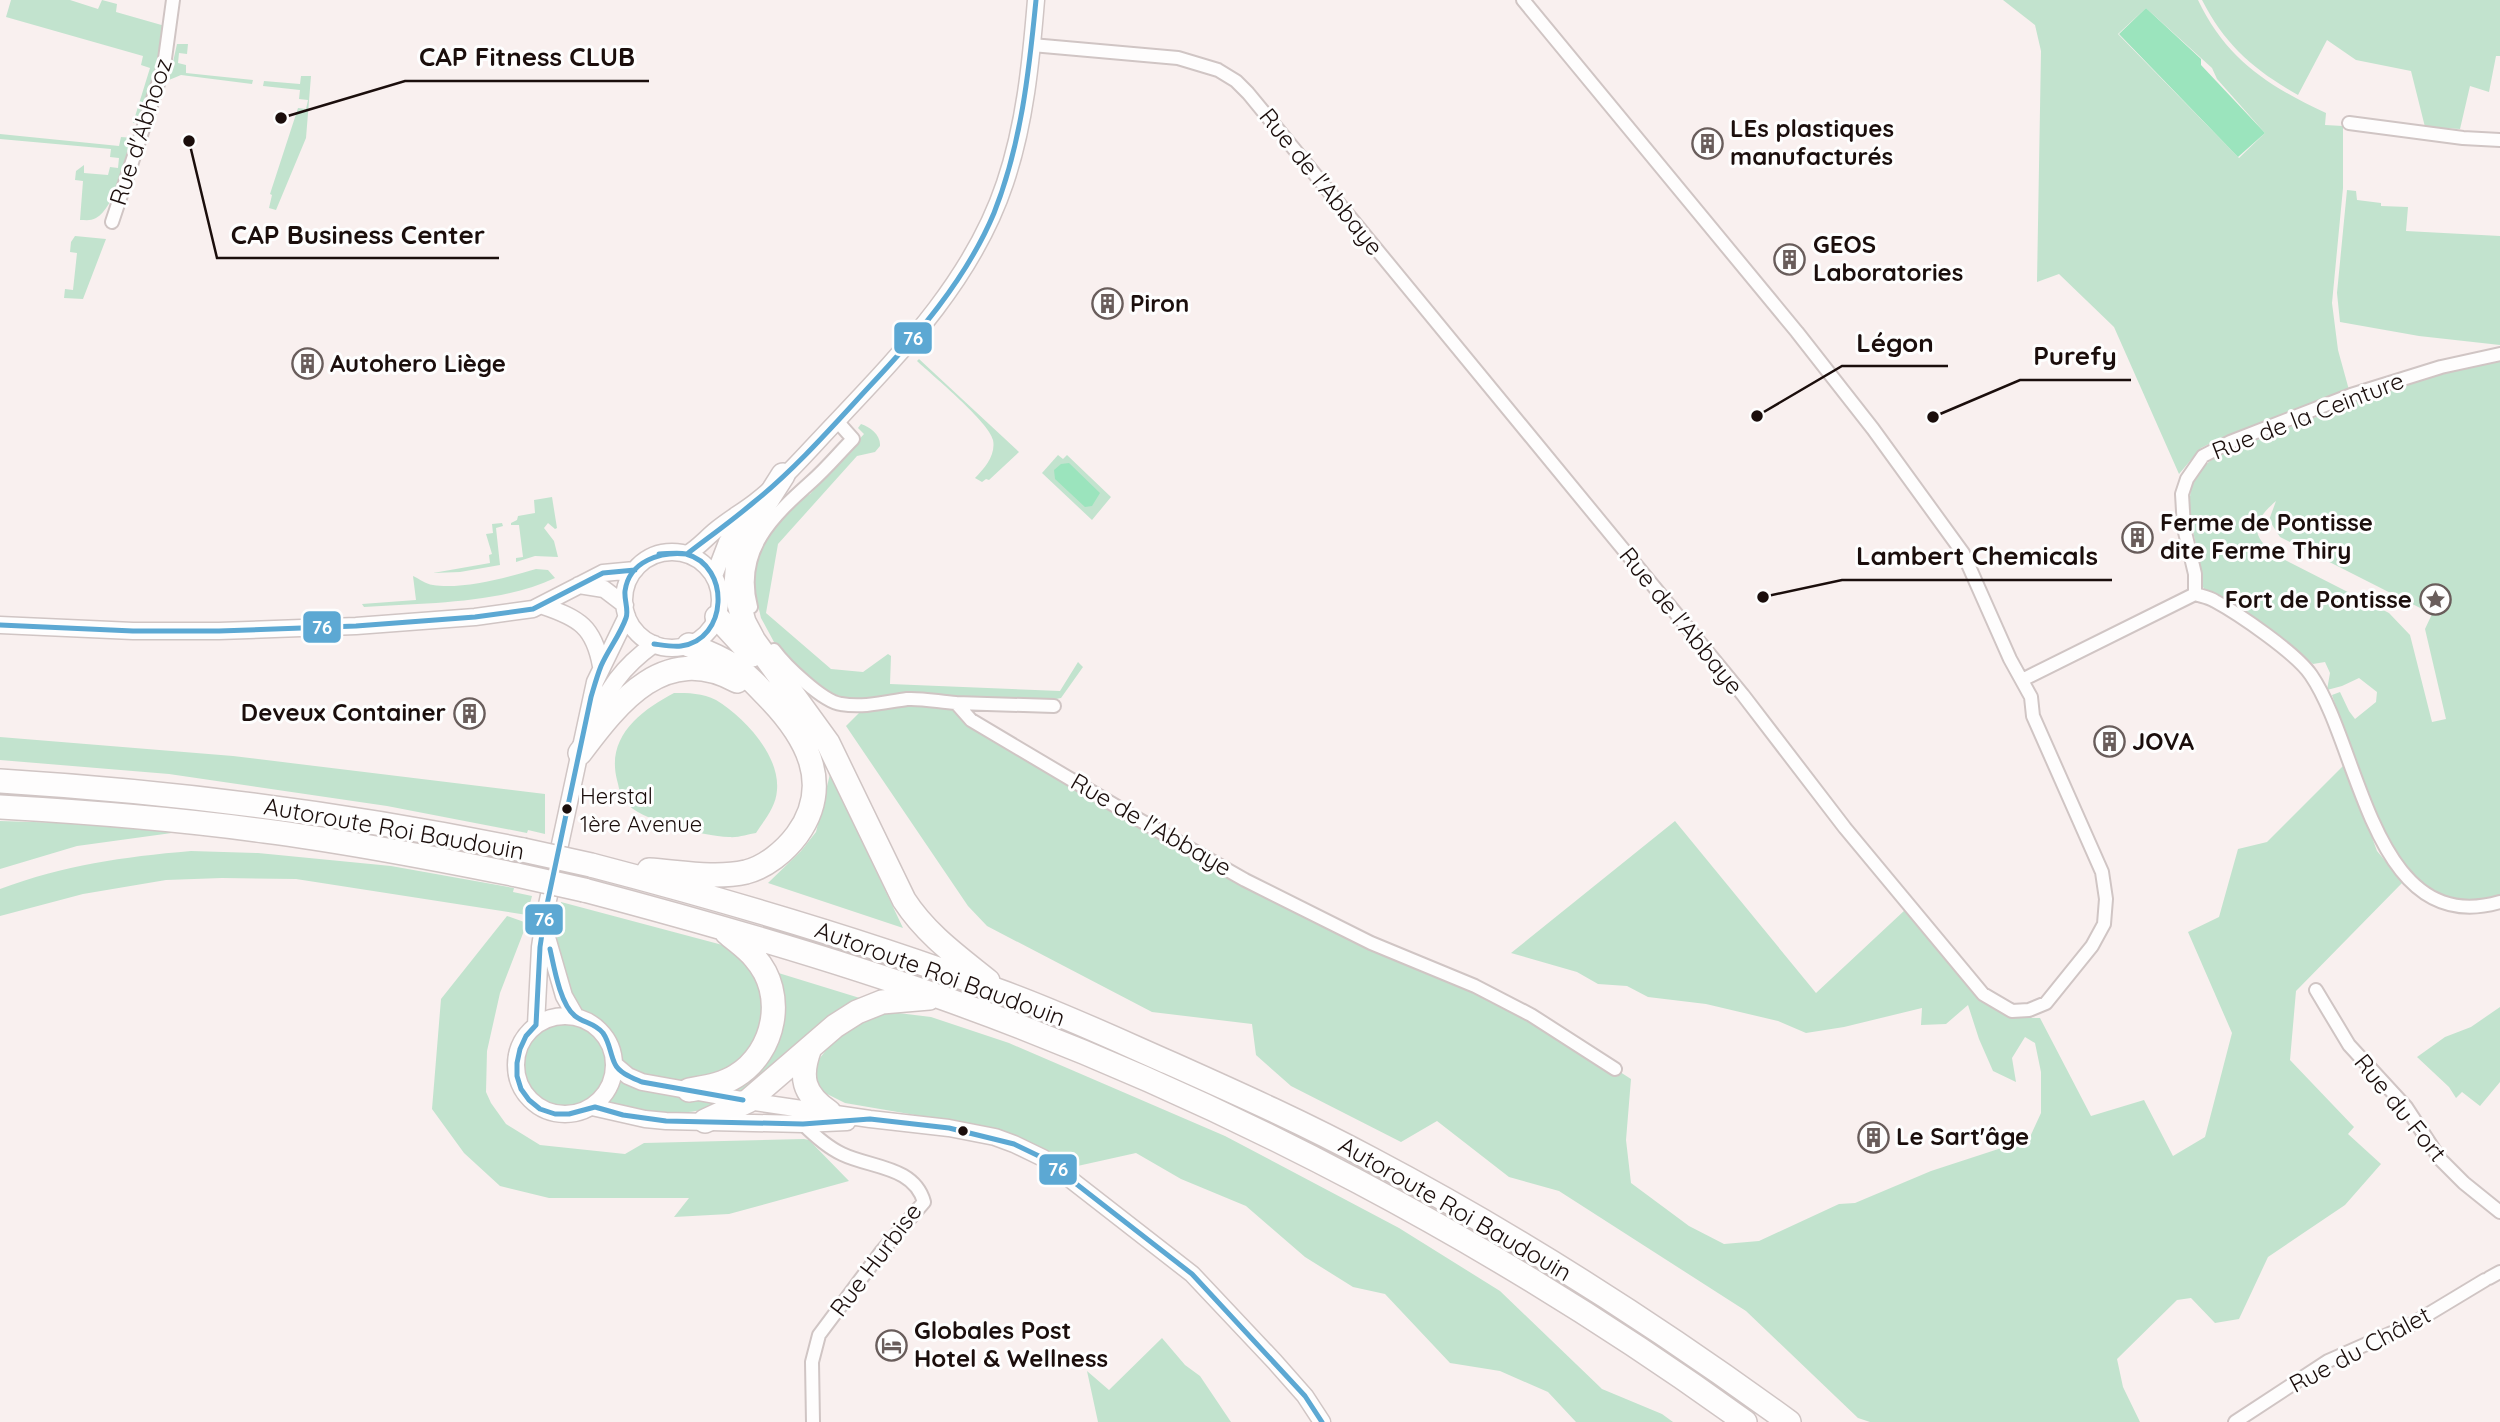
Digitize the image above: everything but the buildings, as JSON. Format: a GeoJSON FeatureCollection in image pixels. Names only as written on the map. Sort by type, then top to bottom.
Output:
{"type":"FeatureCollection","features":[{"type":"Feature","properties":{"kind":"highway"},"geometry":{"type":"LineString","coordinates":[[783,475],[750,527],[738,559],[736,585],[744,622],[787,703]]}},
{"type":"Feature","properties":{"kind":"highway"},"geometry":{"type":"LineString","coordinates":[[591,865],[731,874],[748,872],[778,854],[792,841],[804,822],[812,802],[815,779],[807,750],[779,685],[717,617]]}},
{"type":"Feature","properties":{"kind":"highway"},"geometry":{"type":"LineString","coordinates":[[689,645],[737,668],[787,703],[828,743],[915,918],[948,950],[1002,991]]}},
{"type":"Feature","properties":{"kind":"highway"},"geometry":{"type":"LineString","coordinates":[[580,753],[621,701],[636,688],[669,673],[699,669],[716,672],[787,703]]}},
{"type":"Feature","properties":{"kind":"highway","name":"Autoroute Roi Baudouin"},"geometry":{"type":"LineString","coordinates":[[0,781],[138,791],[282,808],[523,850],[591,865],[852,939],[1002,991],[1255,1101],[1370,1158],[1510,1236],[1629,1311],[1789,1422]]}},
{"type":"Feature","properties":{"kind":"highway","name":"Autoroute Roi Baudouin"},"geometry":{"type":"LineString","coordinates":[[0,807],[178,820],[265,831],[346,843],[517,875],[719,926],[944,998],[1104,1061],[1360,1183],[1499,1260],[1604,1326],[1745,1422]]}},
{"type":"Feature","properties":{"kind":"highway"},"geometry":{"type":"LineString","coordinates":[[689,1090],[722,1083],[746,1069],[765,1048],[774,1016],[771,990],[757,960],[719,926]]}},
{"type":"Feature","properties":{"kind":"highway"},"geometry":{"type":"LineString","coordinates":[[705,1121],[748,1101],[844,1019],[869,1006],[894,1001],[944,998]]}},
{"type":"Feature","properties":{"kind":"highway"},"geometry":{"type":"LineString","coordinates":[[810,1048],[803,1069],[806,1086],[816,1103],[832,1118]]}},
{"type":"Feature","properties":{"kind":"street","name":"Rue d'Abhooz"},"geometry":{"type":"LineString","coordinates":[[112,222],[161,77],[173,0]]}},
{"type":"Feature","properties":{"kind":"street"},"geometry":{"type":"LineString","coordinates":[[687,554],[756,501],[889,366],[937,308],[981,240],[1006,182],[1022,120],[1036,0]]}},
{"type":"Feature","properties":{"kind":"street","name":"Rue de l'Abbaye"},"geometry":{"type":"LineString","coordinates":[[1032,45],[1178,58],[1219,70],[1248,93],[1743,695],[1844,828],[1983,994],[2012,1012],[2029,1010],[2046,1003],[2092,946],[2104,924],[2106,899],[2102,872],[2033,716],[2031,697],[1963,553],[1873,429],[1788,321],[1523,0]]}},
{"type":"Feature","properties":{"kind":"street"},"geometry":{"type":"LineString","coordinates":[[2349,123],[2463,138],[2500,140]]}},
{"type":"Feature","properties":{"kind":"street","name":"Rue de la Ceinture"},"geometry":{"type":"LineString","coordinates":[[2195,594],[2195,574],[2184,528],[2182,495],[2187,479],[2203,456],[2230,442],[2351,396],[2441,367],[2500,354]]}},
{"type":"Feature","properties":{"kind":"street"},"geometry":{"type":"LineString","coordinates":[[837,421],[853,439],[811,482],[792,497],[764,529],[750,558],[749,598],[761,633],[781,659],[814,689],[838,704],[866,706],[910,699],[1054,706]]}},
{"type":"Feature","properties":{"kind":"street"},"geometry":{"type":"LineString","coordinates":[[714,576],[727,541],[756,501]]}},
{"type":"Feature","properties":{"kind":"street"},"geometry":{"type":"LineString","coordinates":[[536,1025],[543,923],[587,714],[601,666],[626,611],[625,593],[635,570],[645,561],[670,552],[687,554],[701,561],[714,576],[720,596],[717,617],[706,634],[689,645],[666,647],[643,637],[634,628],[626,611],[604,589],[579,585]]}},
{"type":"Feature","properties":{"kind":"street"},"geometry":{"type":"LineString","coordinates":[[0,625],[133,631],[246,630],[423,622],[509,614],[543,606],[606,572],[635,570]]}},
{"type":"Feature","properties":{"kind":"street"},"geometry":{"type":"LineString","coordinates":[[2022,680],[2195,594],[2212,599],[2250,624],[2309,672],[2330,709],[2374,824],[2407,880],[2438,902],[2462,908],[2481,908],[2500,902]]}},
{"type":"Feature","properties":{"kind":"street"},"geometry":{"type":"LineString","coordinates":[[543,606],[568,614],[583,624],[597,645],[601,666]]}},
{"type":"Feature","properties":{"kind":"street"},"geometry":{"type":"LineString","coordinates":[[580,753],[613,682],[634,659],[654,644]]}},
{"type":"Feature","properties":{"kind":"street","name":"Rue de l'Abbaye"},"geometry":{"type":"LineString","coordinates":[[956,703],[971,720],[1245,880],[1371,943],[1475,986],[1531,1016],[1615,1069]]}},
{"type":"Feature","properties":{"kind":"street"},"geometry":{"type":"LineString","coordinates":[[543,923],[564,996],[576,1017]]}},
{"type":"Feature","properties":{"kind":"street","name":"Rue du Fort"},"geometry":{"type":"LineString","coordinates":[[2316,990],[2349,1045],[2406,1107],[2440,1159],[2500,1212]]}},
{"type":"Feature","properties":{"kind":"street"},"geometry":{"type":"LineString","coordinates":[[576,1017],[589,1021],[608,1040],[615,1066],[609,1089],[592,1107],[575,1114],[555,1114],[538,1106],[524,1093],[517,1076],[516,1057],[523,1039],[536,1025],[548,1018],[576,1017]]}},
{"type":"Feature","properties":{"kind":"street"},"geometry":{"type":"LineString","coordinates":[[615,1066],[634,1080],[832,1118],[870,1119],[949,1128],[995,1137],[1043,1158],[1200,1282],[1304,1395],[1322,1422]]}},
{"type":"Feature","properties":{"kind":"street"},"geometry":{"type":"LineString","coordinates":[[592,1107],[645,1119],[803,1124],[832,1118]]}},
{"type":"Feature","properties":{"kind":"street"},"geometry":{"type":"LineString","coordinates":[[832,1118],[835,1150]]}},
{"type":"Feature","properties":{"kind":"street","name":"Rue Hurbise"},"geometry":{"type":"LineString","coordinates":[[803,1124],[816,1137],[845,1156],[898,1172],[913,1182],[921,1192],[924,1202],[881,1252],[819,1335],[812,1362],[813,1422]]}},
{"type":"Feature","properties":{"kind":"street","name":"Rue du Châlet"},"geometry":{"type":"LineString","coordinates":[[2235,1422],[2328,1361],[2412,1324],[2492,1277]]}},
{"type":"Feature","properties":{"kind":"shaded area"},"geometry":{"type":"Polygon","coordinates":[[[11,0],[70,0],[98,9],[102,0],[117,4],[116,12],[165,26],[160,59],[140,123],[133,123],[150,68],[141,65],[143,56],[6,17],[11,0]]]}},
{"type":"Feature","properties":{"kind":"shaded area"},"geometry":{"type":"Polygon","coordinates":[[[2003,0],[2198,0],[2209,21],[2236,55],[2267,81],[2326,113],[2325,125],[2343,126],[2343,188],[2332,303],[2338,350],[2349,390],[2209,444],[2201,448],[2179,474],[2114,327],[2059,274],[2037,282],[2041,51],[2035,25],[2003,0]],[[2146,8],[2118,34],[2239,158],[2265,133],[2217,79],[2212,68],[2146,8]]]}},
{"type":"Feature","properties":{"kind":"shaded area"},"geometry":{"type":"Polygon","coordinates":[[[2202,0],[2500,0],[2500,56],[2496,56],[2489,92],[2470,86],[2460,129],[2425,127],[2411,71],[2356,60],[2327,40],[2298,95],[2242,55],[2221,30],[2202,0]]]}},
{"type":"Feature","properties":{"kind":"shaded area"},"geometry":{"type":"Polygon","coordinates":[[[2146,8],[2201,59],[2201,65],[2265,133],[2238,157],[2119,34],[2146,8]]]}},
{"type":"Feature","properties":{"kind":"shaded area"},"geometry":{"type":"Polygon","coordinates":[[[177,44],[188,44],[187,54],[179,53],[178,63],[186,65],[186,73],[253,80],[252,84],[181,75],[169,80],[177,44]]]}},
{"type":"Feature","properties":{"kind":"shaded area"},"geometry":{"type":"Polygon","coordinates":[[[301,76],[311,76],[306,138],[276,210],[269,208],[270,194],[298,108],[306,109],[308,100],[299,99],[300,90],[263,86],[264,81],[300,84],[301,76]]]}},
{"type":"Feature","properties":{"kind":"shaded area"},"geometry":{"type":"Polygon","coordinates":[[[0,134],[119,146],[121,137],[134,138],[109,204],[96,218],[80,220],[83,181],[75,180],[76,171],[84,165],[84,173],[108,175],[110,167],[118,168],[119,158],[110,157],[111,149],[0,139],[0,134]]]}},
{"type":"Feature","properties":{"kind":"shaded area"},"geometry":{"type":"Polygon","coordinates":[[[2347,190],[2356,191],[2357,200],[2381,203],[2381,206],[2408,207],[2406,231],[2500,236],[2500,345],[2419,336],[2340,322],[2337,293],[2347,190]]]}},
{"type":"Feature","properties":{"kind":"shaded area"},"geometry":{"type":"Polygon","coordinates":[[[75,236],[106,239],[83,299],[64,298],[65,289],[73,290],[77,253],[70,252],[75,236]]]}},
{"type":"Feature","properties":{"kind":"shaded area"},"geometry":{"type":"Polygon","coordinates":[[[2500,358],[2500,897],[2477,902],[2460,903],[2437,898],[2417,883],[2384,836],[2359,777],[2332,695],[2340,692],[2355,719],[2376,702],[2377,692],[2359,678],[2327,690],[2330,673],[2325,662],[2313,664],[2278,636],[2206,592],[2190,514],[2194,481],[2204,467],[2221,454],[2414,379],[2500,358]],[[2276,501],[2262,516],[2257,529],[2268,549],[2389,613],[2410,635],[2432,722],[2446,719],[2425,629],[2432,614],[2280,537],[2269,520],[2276,501]]]}},
{"type":"Feature","properties":{"kind":"shaded area"},"geometry":{"type":"Polygon","coordinates":[[[919,359],[1019,452],[989,480],[982,482],[975,478],[986,466],[993,451],[993,440],[989,432],[971,411],[917,361],[919,359]]]}},
{"type":"Feature","properties":{"kind":"shaded area"},"geometry":{"type":"Polygon","coordinates":[[[861,424],[874,432],[879,438],[880,446],[875,452],[857,456],[778,544],[766,613],[831,669],[863,672],[888,654],[891,656],[890,684],[1060,691],[1078,662],[1083,667],[1061,698],[1046,701],[906,694],[869,701],[851,700],[820,689],[794,666],[774,642],[761,618],[755,593],[754,569],[759,550],[769,531],[795,502],[810,494],[864,434],[858,428],[861,424]]]}},
{"type":"Feature","properties":{"kind":"shaded area"},"geometry":{"type":"Polygon","coordinates":[[[1058,455],[1063,459],[1067,455],[1111,497],[1092,520],[1042,473],[1058,455]]]}},
{"type":"Feature","properties":{"kind":"shaded area"},"geometry":{"type":"Polygon","coordinates":[[[1069,463],[1100,493],[1092,506],[1085,507],[1055,479],[1054,470],[1061,464],[1069,463]]]}},
{"type":"Feature","properties":{"kind":"shaded area"},"geometry":{"type":"Polygon","coordinates":[[[552,497],[557,528],[548,523],[544,528],[554,541],[558,557],[535,556],[516,562],[516,558],[523,557],[519,525],[511,523],[517,520],[518,516],[535,513],[534,500],[552,497]]]}},
{"type":"Feature","properties":{"kind":"shaded area"},"geometry":{"type":"Polygon","coordinates":[[[502,523],[503,526],[496,528],[500,565],[460,572],[433,573],[490,563],[489,555],[492,554],[486,534],[493,533],[492,524],[502,523]]]}},
{"type":"Feature","properties":{"kind":"shaded area"},"geometry":{"type":"Polygon","coordinates":[[[536,569],[548,570],[555,578],[533,587],[486,598],[364,607],[362,604],[416,600],[413,576],[430,584],[457,586],[536,569]]]}},
{"type":"Feature","properties":{"kind":"shaded area"},"geometry":{"type":"Polygon","coordinates":[[[674,693],[690,693],[716,700],[738,716],[766,751],[773,764],[777,790],[772,807],[756,833],[732,837],[689,830],[643,815],[623,799],[615,765],[621,738],[638,717],[674,693]]]}},
{"type":"Feature","properties":{"kind":"shaded area"},"geometry":{"type":"Polygon","coordinates":[[[909,703],[961,710],[1245,880],[1531,1015],[1631,1079],[1626,1140],[1631,1183],[1689,1226],[1724,1244],[1759,1241],[1839,1204],[1855,1203],[1931,1171],[2029,1139],[2041,1113],[2041,1072],[2035,1043],[2025,1037],[2012,1058],[2016,1082],[1993,1071],[1968,1005],[1946,1024],[1921,1025],[1922,1008],[1844,1027],[1806,1033],[1778,1021],[1706,1004],[1648,997],[1627,986],[1598,984],[1577,972],[1511,953],[1675,821],[1816,993],[1905,910],[1980,1000],[2008,1014],[2040,1018],[2091,1116],[2144,1100],[2173,1156],[2205,1137],[2232,1033],[2188,932],[2219,917],[2238,849],[2267,842],[2345,764],[2377,851],[2403,882],[2296,991],[2290,1060],[2354,1127],[2348,1134],[2381,1164],[2345,1205],[2268,1257],[2239,1319],[2215,1323],[2191,1298],[2177,1300],[2117,1359],[2123,1387],[2140,1422],[1870,1422],[1858,1418],[1746,1311],[1559,1191],[1509,1177],[1437,1121],[1401,1142],[1291,1086],[1256,1055],[1252,1024],[1152,1012],[987,926],[968,906],[846,726],[862,710],[909,703]]]}},
{"type":"Feature","properties":{"kind":"shaded area"},"geometry":{"type":"Polygon","coordinates":[[[0,737],[233,756],[545,794],[545,834],[528,830],[527,833],[387,806],[169,774],[0,760],[0,737]]]}},
{"type":"Feature","properties":{"kind":"shaded area"},"geometry":{"type":"Polygon","coordinates":[[[830,774],[903,928],[768,883],[816,832],[830,774]]]}},
{"type":"Feature","properties":{"kind":"shaded area"},"geometry":{"type":"Polygon","coordinates":[[[0,821],[99,824],[179,832],[77,846],[0,869],[0,821]]]}},
{"type":"Feature","properties":{"kind":"shaded area"},"geometry":{"type":"Polygon","coordinates":[[[191,851],[258,853],[391,866],[514,888],[513,892],[532,896],[527,915],[296,879],[166,880],[83,894],[0,916],[0,889],[94,863],[191,851]]]}},
{"type":"Feature","properties":{"kind":"shaded area"},"geometry":{"type":"Polygon","coordinates":[[[561,902],[730,947],[763,978],[765,1028],[734,1071],[690,1083],[648,1078],[632,1071],[623,1061],[611,1030],[580,1011],[571,1000],[553,934],[561,902]]]}},
{"type":"Feature","properties":{"kind":"shaded area"},"geometry":{"type":"Polygon","coordinates":[[[507,916],[527,923],[500,993],[487,1051],[486,1092],[506,1124],[540,1145],[625,1154],[644,1143],[804,1139],[809,1140],[849,1181],[729,1214],[674,1217],[689,1198],[549,1198],[500,1186],[464,1153],[432,1109],[441,999],[507,916]]]}},
{"type":"Feature","properties":{"kind":"shaded area"},"geometry":{"type":"Polygon","coordinates":[[[772,971],[863,999],[748,1095],[721,1092],[750,1075],[772,971]]]}},
{"type":"Feature","properties":{"kind":"shaded area"},"geometry":{"type":"Polygon","coordinates":[[[2500,1007],[2500,1082],[2480,1106],[2462,1092],[2456,1098],[2449,1087],[2417,1057],[2445,1037],[2471,1027],[2500,1007]]]}},
{"type":"Feature","properties":{"kind":"shaded area"},"geometry":{"type":"Polygon","coordinates":[[[882,1011],[931,1017],[1009,1043],[1225,1136],[1399,1228],[1500,1291],[1602,1389],[1662,1414],[1673,1422],[1576,1422],[1548,1392],[1500,1371],[1450,1363],[1385,1294],[1353,1287],[1305,1257],[1246,1206],[1181,1179],[1136,1153],[1073,1167],[1007,1135],[845,1103],[817,1089],[813,1067],[840,1032],[882,1011]]]}},
{"type":"Feature","properties":{"kind":"shaded area"},"geometry":{"type":"Polygon","coordinates":[[[565,1024],[581,1027],[594,1036],[603,1049],[606,1065],[603,1081],[594,1094],[581,1103],[565,1106],[549,1103],[536,1094],[527,1081],[524,1065],[527,1049],[536,1036],[549,1027],[565,1024]]]}},
{"type":"Feature","properties":{"kind":"shaded area"},"geometry":{"type":"Polygon","coordinates":[[[619,1078],[726,1103],[682,1113],[636,1110],[606,1104],[619,1078]]]}},
{"type":"Feature","properties":{"kind":"shaded area"},"geometry":{"type":"Polygon","coordinates":[[[1162,1338],[1185,1365],[1200,1376],[1231,1422],[1098,1422],[1087,1371],[1109,1390],[1162,1338]]]}},
{"type":"Feature","properties":{"kind":"transit line","name":"76"},"geometry":{"type":"LineString","coordinates":[[1036,0],[1027,81],[1017,135],[1003,187],[983,238],[938,307],[904,349],[784,476],[687,554],[667,554],[648,560],[633,572],[628,581],[625,591],[626,618],[601,666],[591,697],[545,914],[540,947],[536,1025],[526,1036],[520,1049],[517,1076],[521,1089],[529,1100],[540,1109],[555,1114],[569,1114],[595,1107],[623,1115],[666,1121],[803,1124],[870,1119],[949,1128],[1014,1144],[1043,1158],[1192,1274],[1305,1396],[1322,1422]]}},
{"type":"Feature","properties":{"kind":"transit line","name":"76"},"geometry":{"type":"LineString","coordinates":[[654,644],[681,646],[697,641],[708,631],[718,602],[717,587],[711,573],[701,561],[683,553],[659,554]]}},
{"type":"Feature","properties":{"kind":"transit line","name":"76"},"geometry":{"type":"LineString","coordinates":[[0,625],[133,631],[219,631],[356,626],[475,617],[533,609],[603,573],[635,570]]}},
{"type":"Feature","properties":{"kind":"transit line","name":"76"},"geometry":{"type":"LineString","coordinates":[[550,949],[565,1003],[575,1016],[603,1033],[620,1070],[642,1082],[743,1100]]}},
{"type":"Feature","properties":{"kind":"place","name":"CAP Fitness CLUB"},"geometry":{"type":"Point","coordinates":[281,118]}},
{"type":"Feature","properties":{"kind":"place","name":"CAP Business Center"},"geometry":{"type":"Point","coordinates":[189,141]}},
{"type":"Feature","properties":{"kind":"place","name":"LEs plastiques manufacturés"},"geometry":{"type":"Point","coordinates":[1707,143]}},
{"type":"Feature","properties":{"kind":"place","name":"GEOS Laboratories"},"geometry":{"type":"Point","coordinates":[1790,259]}},
{"type":"Feature","properties":{"kind":"place","name":"Piron"},"geometry":{"type":"Point","coordinates":[1107,304]}},
{"type":"Feature","properties":{"kind":"place","name":"Autohero Liège"},"geometry":{"type":"Point","coordinates":[307,364]}},
{"type":"Feature","properties":{"kind":"place","name":"Légon"},"geometry":{"type":"Point","coordinates":[1757,416]}},
{"type":"Feature","properties":{"kind":"place","name":"Purefy"},"geometry":{"type":"Point","coordinates":[1933,417]}},
{"type":"Feature","properties":{"kind":"place","name":"Ferme de Pontisse dite Ferme Thiry"},"geometry":{"type":"Point","coordinates":[2137,537]}},
{"type":"Feature","properties":{"kind":"place","name":"Lambert Chemicals"},"geometry":{"type":"Point","coordinates":[1763,597]}},
{"type":"Feature","properties":{"kind":"place","name":"Fort de Pontisse"},"geometry":{"type":"Point","coordinates":[2435,600]}},
{"type":"Feature","properties":{"kind":"place","name":"Deveux Container"},"geometry":{"type":"Point","coordinates":[469,713]}},
{"type":"Feature","properties":{"kind":"place","name":"JOVA"},"geometry":{"type":"Point","coordinates":[2109,742]}},
{"type":"Feature","properties":{"kind":"place","name":"Herstal 1ère Avenue"},"geometry":{"type":"Point","coordinates":[567,809]}},
{"type":"Feature","properties":{"kind":"place","name":"Le Sart'âge"},"geometry":{"type":"Point","coordinates":[1873,1137]}},
{"type":"Feature","properties":{"kind":"place","name":"Globales Post Hotel & Wellness"},"geometry":{"type":"Point","coordinates":[891,1345]}}]}
